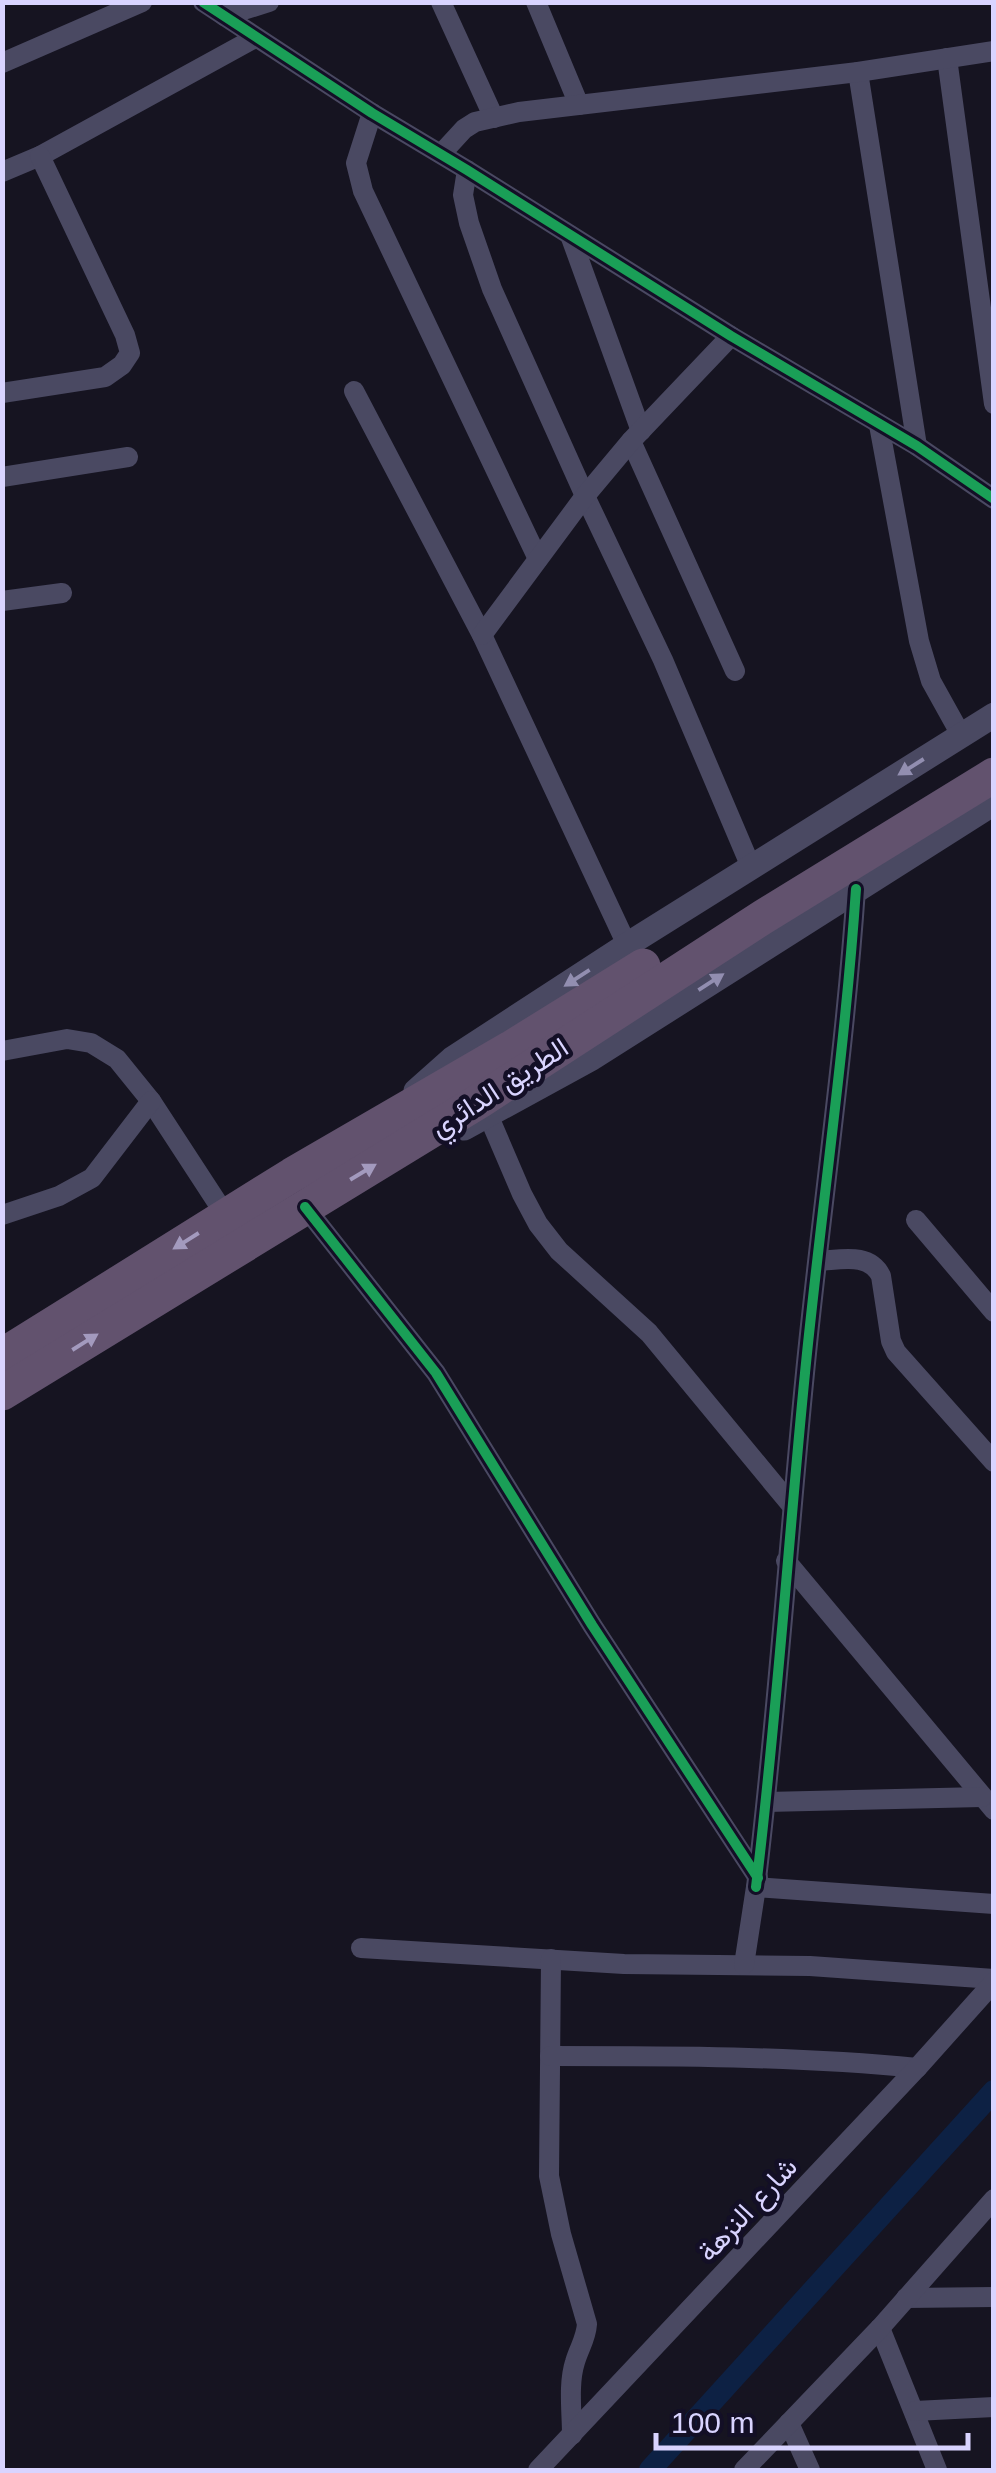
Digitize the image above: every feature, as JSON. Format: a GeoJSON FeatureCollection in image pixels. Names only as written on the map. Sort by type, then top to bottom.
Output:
{"type":"FeatureCollection","features":[{"type":"Feature","properties":{"kind":"highway","name":"الطريق الدائري"},"geometry":{"type":"LineString","coordinates":[[2,1394],[305,1207],[403,1129],[485,1108],[517,1060],[994,751]]}},
{"type":"Feature","properties":{"kind":"highway","name":"الطريق الدائري"},"geometry":{"type":"LineString","coordinates":[[2,1356],[226,1216],[403,1129],[994,776]]}},
{"type":"Feature","properties":{"kind":"street"},"geometry":{"type":"LineString","coordinates":[[2,63],[142,2]]}},
{"type":"Feature","properties":{"kind":"street"},"geometry":{"type":"LineString","coordinates":[[203,2],[731,336],[917,446],[994,499]]}},
{"type":"Feature","properties":{"kind":"street"},"geometry":{"type":"LineString","coordinates":[[224,16],[269,2]]}},
{"type":"Feature","properties":{"kind":"street"},"geometry":{"type":"LineString","coordinates":[[441,2],[494,118]]}},
{"type":"Feature","properties":{"kind":"street"},"geometry":{"type":"LineString","coordinates":[[536,2],[578,104]]}},
{"type":"Feature","properties":{"kind":"street"},"geometry":{"type":"LineString","coordinates":[[2,172],[40,156],[255,38]]}},
{"type":"Feature","properties":{"kind":"street"},"geometry":{"type":"LineString","coordinates":[[441,154],[475,122],[519,112],[858,72],[994,51]]}},
{"type":"Feature","properties":{"kind":"street"},"geometry":{"type":"LineString","coordinates":[[947,58],[994,404]]}},
{"type":"Feature","properties":{"kind":"street"},"geometry":{"type":"LineString","coordinates":[[858,72],[917,446]]}},
{"type":"Feature","properties":{"kind":"street"},"geometry":{"type":"LineString","coordinates":[[372,112],[356,163],[358,176],[538,559]]}},
{"type":"Feature","properties":{"kind":"street"},"geometry":{"type":"LineString","coordinates":[[2,393],[105,377],[122,365],[130,353],[40,156]]}},
{"type":"Feature","properties":{"kind":"street"},"geometry":{"type":"LineString","coordinates":[[467,170],[463,195],[468,223],[486,272],[751,867]]}},
{"type":"Feature","properties":{"kind":"street"},"geometry":{"type":"LineString","coordinates":[[570,234],[636,436],[735,671]]}},
{"type":"Feature","properties":{"kind":"street"},"geometry":{"type":"LineString","coordinates":[[482,635],[585,496],[731,336]]}},
{"type":"Feature","properties":{"kind":"street"},"geometry":{"type":"LineString","coordinates":[[354,391],[482,635],[628,945]]}},
{"type":"Feature","properties":{"kind":"street"},"geometry":{"type":"LineString","coordinates":[[879,425],[919,641],[931,681],[961,735]]}},
{"type":"Feature","properties":{"kind":"street"},"geometry":{"type":"LineString","coordinates":[[2,477],[128,457]]}},
{"type":"Feature","properties":{"kind":"street"},"geometry":{"type":"LineString","coordinates":[[2,601],[62,594]]}},
{"type":"Feature","properties":{"kind":"street"},"geometry":{"type":"LineString","coordinates":[[403,1129],[427,1081],[452,1059],[994,715]]}},
{"type":"Feature","properties":{"kind":"street"},"geometry":{"type":"LineString","coordinates":[[792,1506],[648,1333],[559,1250],[538,1224],[485,1108],[592,1058],[994,802]]}},
{"type":"Feature","properties":{"kind":"street"},"geometry":{"type":"LineString","coordinates":[[744,1965],[766,1802],[786,1561],[856,889]]}},
{"type":"Feature","properties":{"kind":"street"},"geometry":{"type":"LineString","coordinates":[[2,1050],[68,1039],[91,1044],[117,1060],[151,1100],[226,1216]]}},
{"type":"Feature","properties":{"kind":"street"},"geometry":{"type":"LineString","coordinates":[[2,1215],[60,1196],[92,1178],[151,1100]]}},
{"type":"Feature","properties":{"kind":"street"},"geometry":{"type":"LineString","coordinates":[[305,1207],[436,1372],[757,1883]]}},
{"type":"Feature","properties":{"kind":"street"},"geometry":{"type":"LineString","coordinates":[[916,1220],[994,1312]]}},
{"type":"Feature","properties":{"kind":"street"},"geometry":{"type":"LineString","coordinates":[[818,1261],[864,1260],[877,1268],[896,1352],[994,1462]]}},
{"type":"Feature","properties":{"kind":"street"},"geometry":{"type":"LineString","coordinates":[[786,1561],[988,1803]]}},
{"type":"Feature","properties":{"kind":"street"},"geometry":{"type":"LineString","coordinates":[[766,1802],[988,1803]]}},
{"type":"Feature","properties":{"kind":"street"},"geometry":{"type":"LineString","coordinates":[[757,1883],[994,1904]]}},
{"type":"Feature","properties":{"kind":"street"},"geometry":{"type":"LineString","coordinates":[[361,1948],[624,1964],[810,1966],[994,1980]]}},
{"type":"Feature","properties":{"kind":"street"},"geometry":{"type":"LineString","coordinates":[[551,1959],[548,2176],[586,2324],[586,2337],[575,2361],[572,2380],[572,2434]]}},
{"type":"Feature","properties":{"kind":"street","name":"شارع النزهة"},"geometry":{"type":"LineString","coordinates":[[538,2470],[917,2068],[994,1980]]}},
{"type":"Feature","properties":{"kind":"street"},"geometry":{"type":"LineString","coordinates":[[550,2056],[749,2057],[917,2068]]}},
{"type":"Feature","properties":{"kind":"street"},"geometry":{"type":"LineString","coordinates":[[755,2466],[994,2199]]}},
{"type":"Feature","properties":{"kind":"street"},"geometry":{"type":"LineString","coordinates":[[906,2298],[994,2297]]}},
{"type":"Feature","properties":{"kind":"street"},"geometry":{"type":"LineString","coordinates":[[880,2328],[937,2470]]}},
{"type":"Feature","properties":{"kind":"street"},"geometry":{"type":"LineString","coordinates":[[915,2411],[994,2407]]}},
{"type":"Feature","properties":{"kind":"street"},"geometry":{"type":"LineString","coordinates":[[790,2424],[810,2470]]}},
{"type":"Feature","properties":{"kind":"waterway"},"geometry":{"type":"LineString","coordinates":[[650,2470],[994,2091]]}},
{"type":"Feature","properties":{"kind":"cycle path"},"geometry":{"type":"LineString","coordinates":[[203,2],[372,113],[731,336],[917,446],[994,499]]}},
{"type":"Feature","properties":{"kind":"cycle path"},"geometry":{"type":"LineString","coordinates":[[756,1887],[856,889]]}},
{"type":"Feature","properties":{"kind":"cycle path"},"geometry":{"type":"LineString","coordinates":[[305,1207],[436,1373],[592,1625],[758,1878]]}}]}
